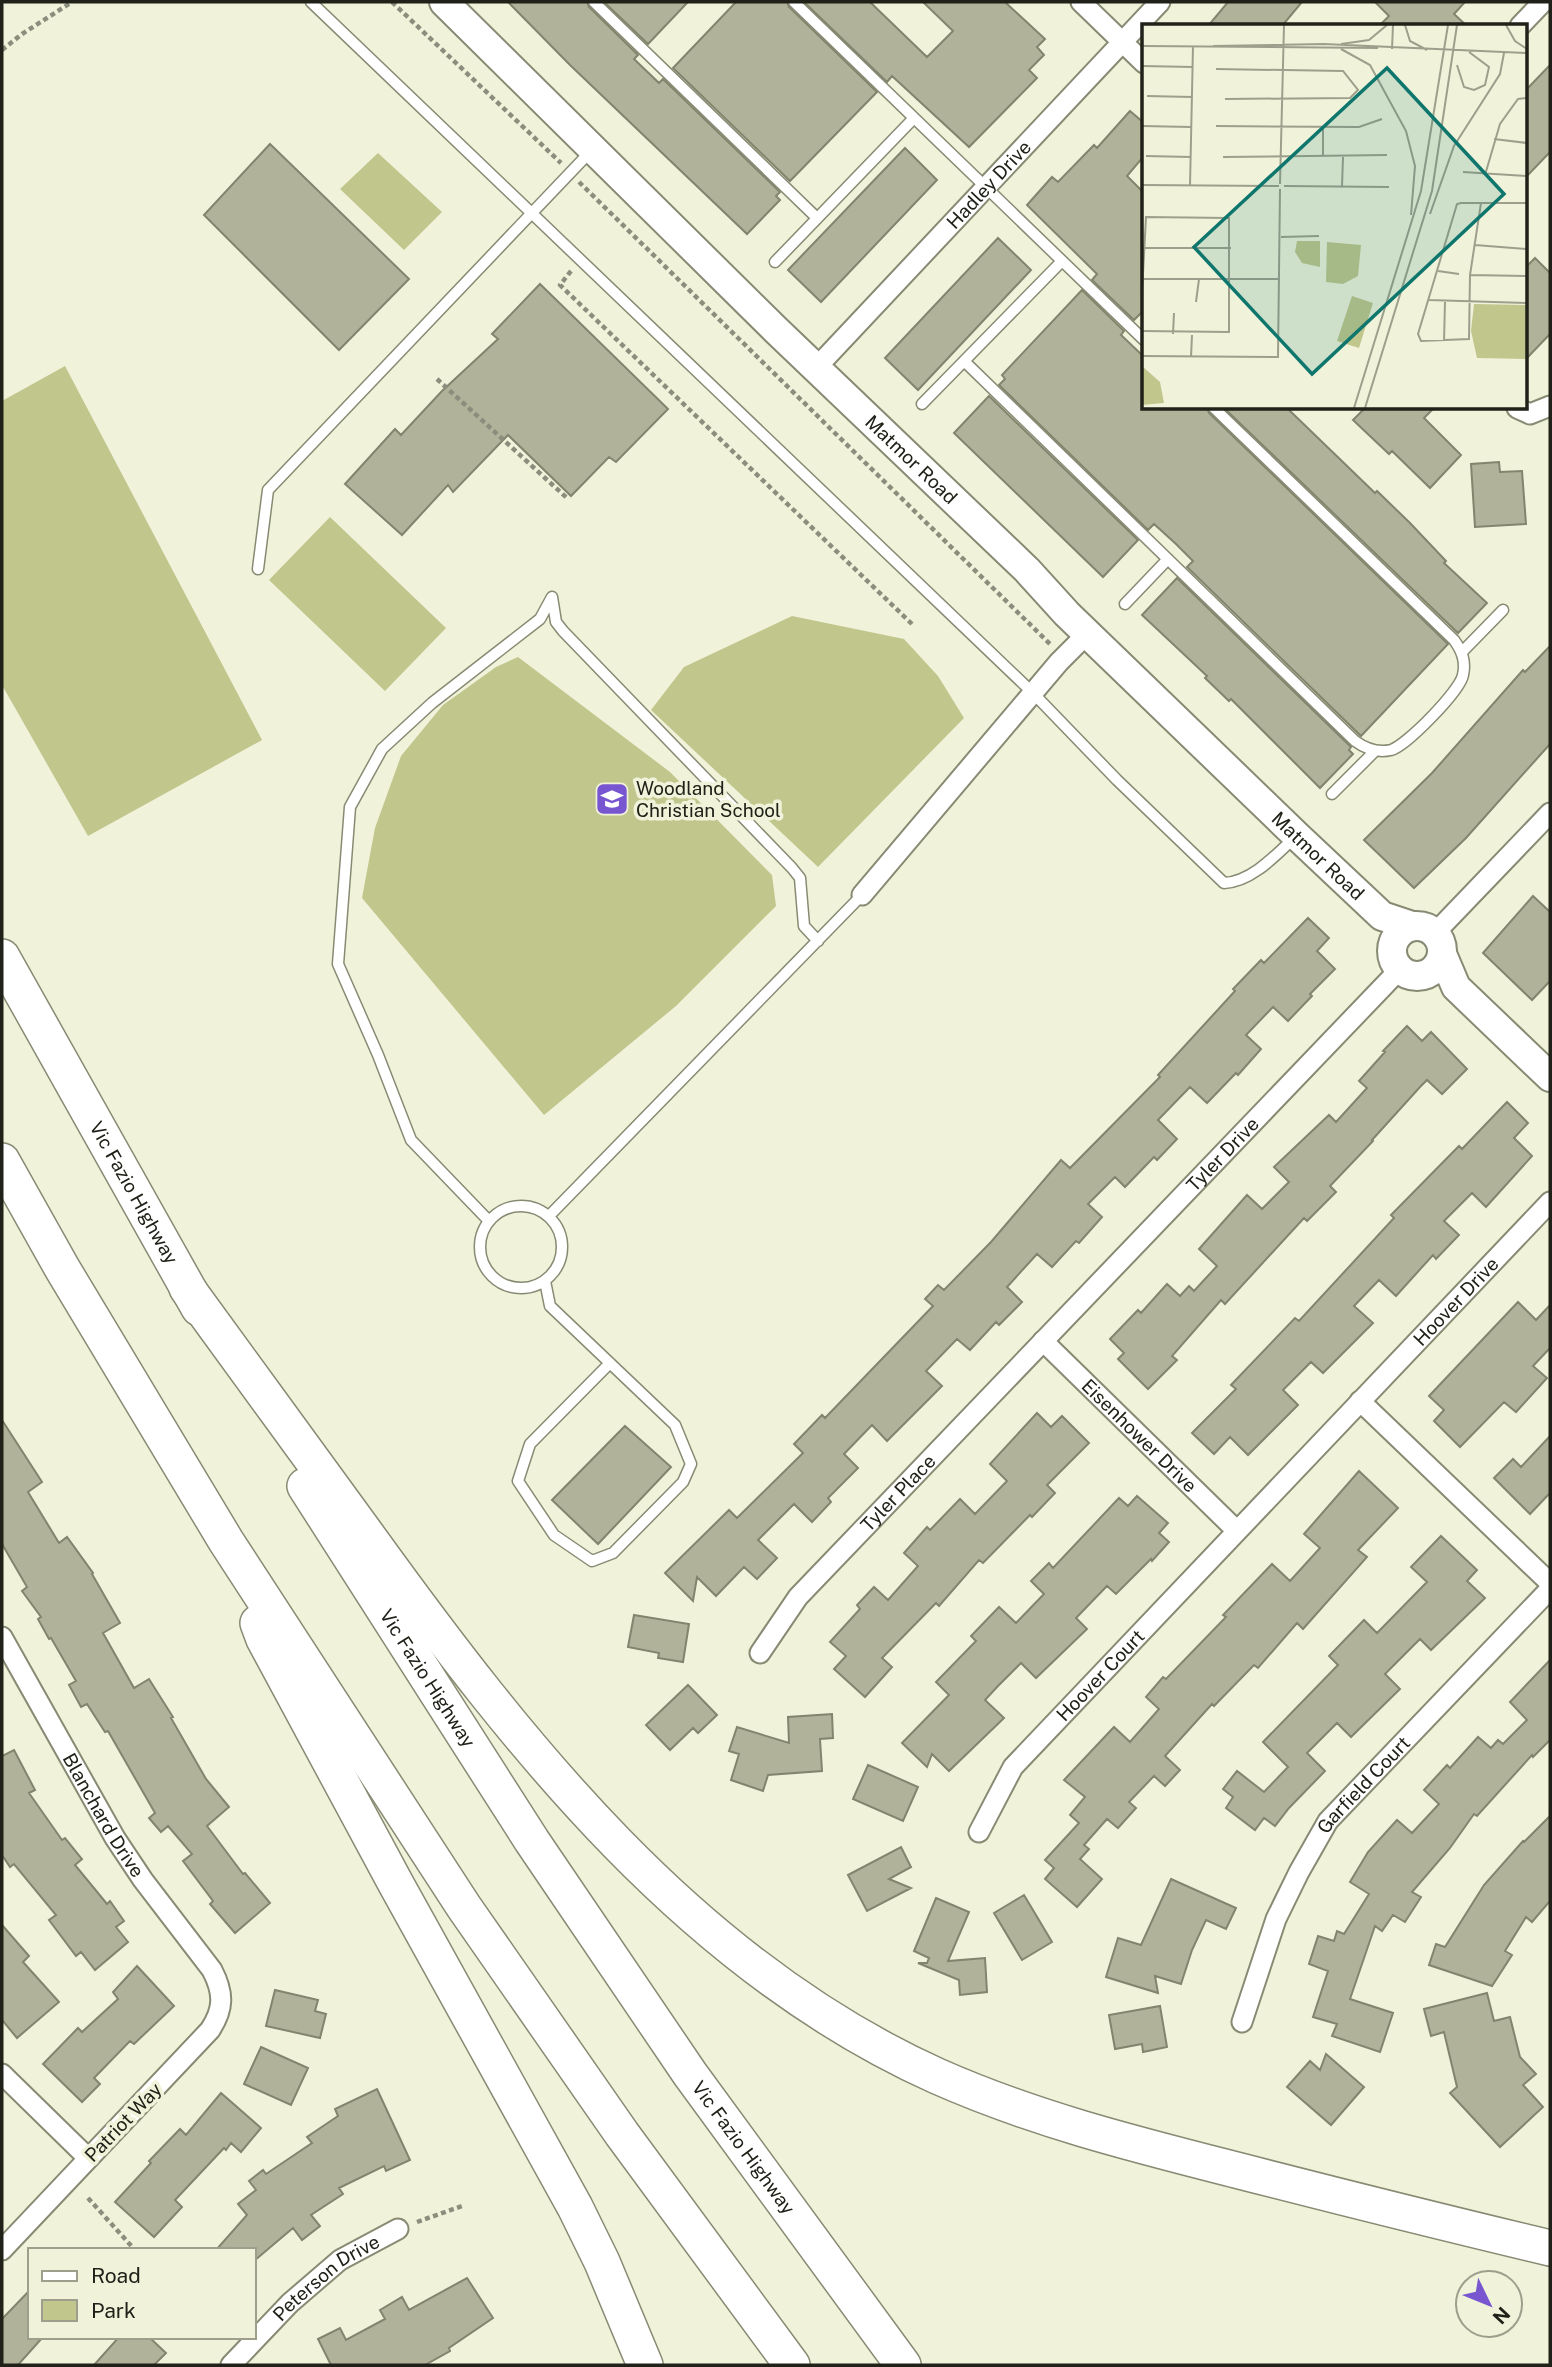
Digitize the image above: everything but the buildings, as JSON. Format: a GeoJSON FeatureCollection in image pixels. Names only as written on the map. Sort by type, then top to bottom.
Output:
{"type":"FeatureCollection","features":[{"type":"Feature","properties":{"kind":"highway","name":"Vic Fazio Highway"},"geometry":{"type":"LineString","coordinates":[[2,957],[187,1288],[354,1564],[532,1841],[690,2074],[903,2365]]}},
{"type":"Feature","properties":{"kind":"highway"},"geometry":{"type":"LineString","coordinates":[[2,1161],[62,1268],[226,1541],[464,1907],[622,2134],[792,2365]]}},
{"type":"Feature","properties":{"kind":"highway"},"geometry":{"type":"LineString","coordinates":[[187,1288],[433,1626],[488,1696],[617,1842],[664,1890],[733,1951],[787,1991],[844,2027],[934,2074],[1018,2109],[1098,2135],[1550,2248]]}},
{"type":"Feature","properties":{"kind":"highway"},"geometry":{"type":"LineString","coordinates":[[226,1541],[264,1639],[575,2207],[602,2262],[645,2365]]}},
{"type":"Feature","properties":{"kind":"street","name":"Matmor Road"},"geometry":{"type":"LineString","coordinates":[[444,2],[816,368],[1027,570],[1087,634],[1297,836],[1382,916],[1430,938]]}},
{"type":"Feature","properties":{"kind":"street"},"geometry":{"type":"LineString","coordinates":[[1081,2],[1142,61]]}},
{"type":"Feature","properties":{"kind":"street","name":"Hadley Drive"},"geometry":{"type":"LineString","coordinates":[[816,368],[1160,2]]}},
{"type":"Feature","properties":{"kind":"street"},"geometry":{"type":"LineString","coordinates":[[1522,24],[1543,2]]}},
{"type":"Feature","properties":{"kind":"street"},"geometry":{"type":"LineString","coordinates":[[1524,411],[1550,405]]}},
{"type":"Feature","properties":{"kind":"street"},"geometry":{"type":"LineString","coordinates":[[862,895],[1064,657],[1087,634]]}},
{"type":"Feature","properties":{"kind":"street"},"geometry":{"type":"LineString","coordinates":[[1430,938],[1550,813]]}},
{"type":"Feature","properties":{"kind":"street","name":"Matmor Road"},"geometry":{"type":"LineString","coordinates":[[1382,916],[1404,965]]}},
{"type":"Feature","properties":{"kind":"street"},"geometry":{"type":"LineString","coordinates":[[1404,965],[1399,934],[1430,938]]}},
{"type":"Feature","properties":{"kind":"street"},"geometry":{"type":"LineString","coordinates":[[1404,965],[1434,968],[1430,938]]}},
{"type":"Feature","properties":{"kind":"street"},"geometry":{"type":"LineString","coordinates":[[1430,938],[1456,986],[1550,1077]]}},
{"type":"Feature","properties":{"kind":"street"},"geometry":{"type":"LineString","coordinates":[[1404,965],[1456,986]]}},
{"type":"Feature","properties":{"kind":"street","name":"Tyler Drive"},"geometry":{"type":"LineString","coordinates":[[1043,1341],[1404,965]]}},
{"type":"Feature","properties":{"kind":"street","name":"Hoover Drive"},"geometry":{"type":"LineString","coordinates":[[1236,1531],[1550,1202]]}},
{"type":"Feature","properties":{"kind":"street","name":"Eisenhower Drive"},"geometry":{"type":"LineString","coordinates":[[1043,1341],[1236,1531]]}},
{"type":"Feature","properties":{"kind":"street","name":"Tyler Place"},"geometry":{"type":"LineString","coordinates":[[760,1653],[798,1597],[1043,1341]]}},
{"type":"Feature","properties":{"kind":"street"},"geometry":{"type":"LineString","coordinates":[[1360,1401],[1550,1583]]}},
{"type":"Feature","properties":{"kind":"street","name":"Hoover Court"},"geometry":{"type":"LineString","coordinates":[[979,1832],[1013,1767],[1236,1531]]}},
{"type":"Feature","properties":{"kind":"street","name":"Garfield Court"},"geometry":{"type":"LineString","coordinates":[[1242,2022],[1276,1919],[1328,1821],[1550,1589]]}},
{"type":"Feature","properties":{"kind":"street","name":"Blanchard Drive"},"geometry":{"type":"LineString","coordinates":[[2,1637],[115,1838],[219,1983]]}},
{"type":"Feature","properties":{"kind":"street","name":"Patriot Way"},"geometry":{"type":"LineString","coordinates":[[2,2250],[210,2030],[222,2007],[219,1983]]}},
{"type":"Feature","properties":{"kind":"street"},"geometry":{"type":"LineString","coordinates":[[2,2074],[88,2158]]}},
{"type":"Feature","properties":{"kind":"street","name":"Peterson Drive"},"geometry":{"type":"LineString","coordinates":[[243,2361],[290,2303],[340,2260],[398,2229]]}},
{"type":"Feature","properties":{"kind":"lane"},"geometry":{"type":"LineString","coordinates":[[312,2],[1033,693],[1117,780],[1224,883],[1235,883],[1269,862],[1297,836]]}},
{"type":"Feature","properties":{"kind":"lane"},"geometry":{"type":"LineString","coordinates":[[594,2],[817,218]]}},
{"type":"Feature","properties":{"kind":"lane"},"geometry":{"type":"LineString","coordinates":[[794,2],[1142,338]]}},
{"type":"Feature","properties":{"kind":"lane"},"geometry":{"type":"LineString","coordinates":[[775,262],[914,118]]}},
{"type":"Feature","properties":{"kind":"lane"},"geometry":{"type":"LineString","coordinates":[[258,569],[268,491],[594,148]]}},
{"type":"Feature","properties":{"kind":"lane"},"geometry":{"type":"LineString","coordinates":[[922,404],[1062,261]]}},
{"type":"Feature","properties":{"kind":"lane"},"geometry":{"type":"LineString","coordinates":[[964,361],[1355,741],[1375,751],[1399,747],[1458,687],[1464,673],[1462,652],[1454,640],[1216,410]]}},
{"type":"Feature","properties":{"kind":"lane"},"geometry":{"type":"LineString","coordinates":[[1125,604],[1168,559]]}},
{"type":"Feature","properties":{"kind":"lane"},"geometry":{"type":"LineString","coordinates":[[489,1221],[411,1140],[338,964],[350,807],[382,749],[432,703],[540,618],[552,597],[556,622],[563,631],[800,878],[804,926],[818,941]]}},
{"type":"Feature","properties":{"kind":"lane"},"geometry":{"type":"LineString","coordinates":[[1462,652],[1503,610]]}},
{"type":"Feature","properties":{"kind":"lane"},"geometry":{"type":"LineString","coordinates":[[1332,794],[1375,751]]}},
{"type":"Feature","properties":{"kind":"lane"},"geometry":{"type":"LineString","coordinates":[[550,1216],[862,895]]}},
{"type":"Feature","properties":{"kind":"lane"},"geometry":{"type":"LineString","coordinates":[[523,1205],[537,1208],[550,1216],[562,1237],[560,1262],[554,1272],[545,1281],[518,1289],[504,1285],[492,1277],[480,1252],[481,1237],[489,1221],[509,1207],[523,1205]]}},
{"type":"Feature","properties":{"kind":"lane"},"geometry":{"type":"LineString","coordinates":[[545,1281],[550,1306],[610,1363],[675,1425],[691,1464],[683,1482],[613,1553],[592,1561],[554,1535],[518,1481],[530,1444],[610,1363]]}},
{"type":"Feature","properties":{"kind":"path"},"geometry":{"type":"LineString","coordinates":[[2,50],[72,2]]}},
{"type":"Feature","properties":{"kind":"path"},"geometry":{"type":"LineString","coordinates":[[392,2],[1064,657]]}},
{"type":"Feature","properties":{"kind":"path"},"geometry":{"type":"LineString","coordinates":[[580,261],[560,285],[912,624]]}},
{"type":"Feature","properties":{"kind":"path"},"geometry":{"type":"LineString","coordinates":[[437,379],[568,499]]}},
{"type":"Feature","properties":{"kind":"path"},"geometry":{"type":"LineString","coordinates":[[88,2198],[133,2248]]}},
{"type":"Feature","properties":{"kind":"path"},"geometry":{"type":"LineString","coordinates":[[398,2229],[462,2206]]}},
{"type":"Feature","properties":{"kind":"green space"},"geometry":{"type":"Polygon","coordinates":[[[378,153],[442,212],[404,250],[340,189],[378,153]]]}},
{"type":"Feature","properties":{"kind":"green space"},"geometry":{"type":"Polygon","coordinates":[[[65,366],[262,740],[88,836],[2,685],[2,401],[65,366]]]}},
{"type":"Feature","properties":{"kind":"green space"},"geometry":{"type":"Polygon","coordinates":[[[330,517],[446,628],[385,691],[269,580],[330,517]]]}},
{"type":"Feature","properties":{"kind":"green space"},"geometry":{"type":"Polygon","coordinates":[[[792,616],[904,639],[938,676],[964,718],[818,867],[651,710],[684,667],[792,616]]]}},
{"type":"Feature","properties":{"kind":"green space"},"geometry":{"type":"Polygon","coordinates":[[[518,657],[670,772],[772,875],[776,906],[676,1006],[544,1115],[362,898],[375,828],[401,756],[443,705],[496,667],[518,657]]]}},
{"type":"Feature","properties":{"kind":"place","name":"Woodland Christian School"},"geometry":{"type":"Point","coordinates":[612,799]}}]}
